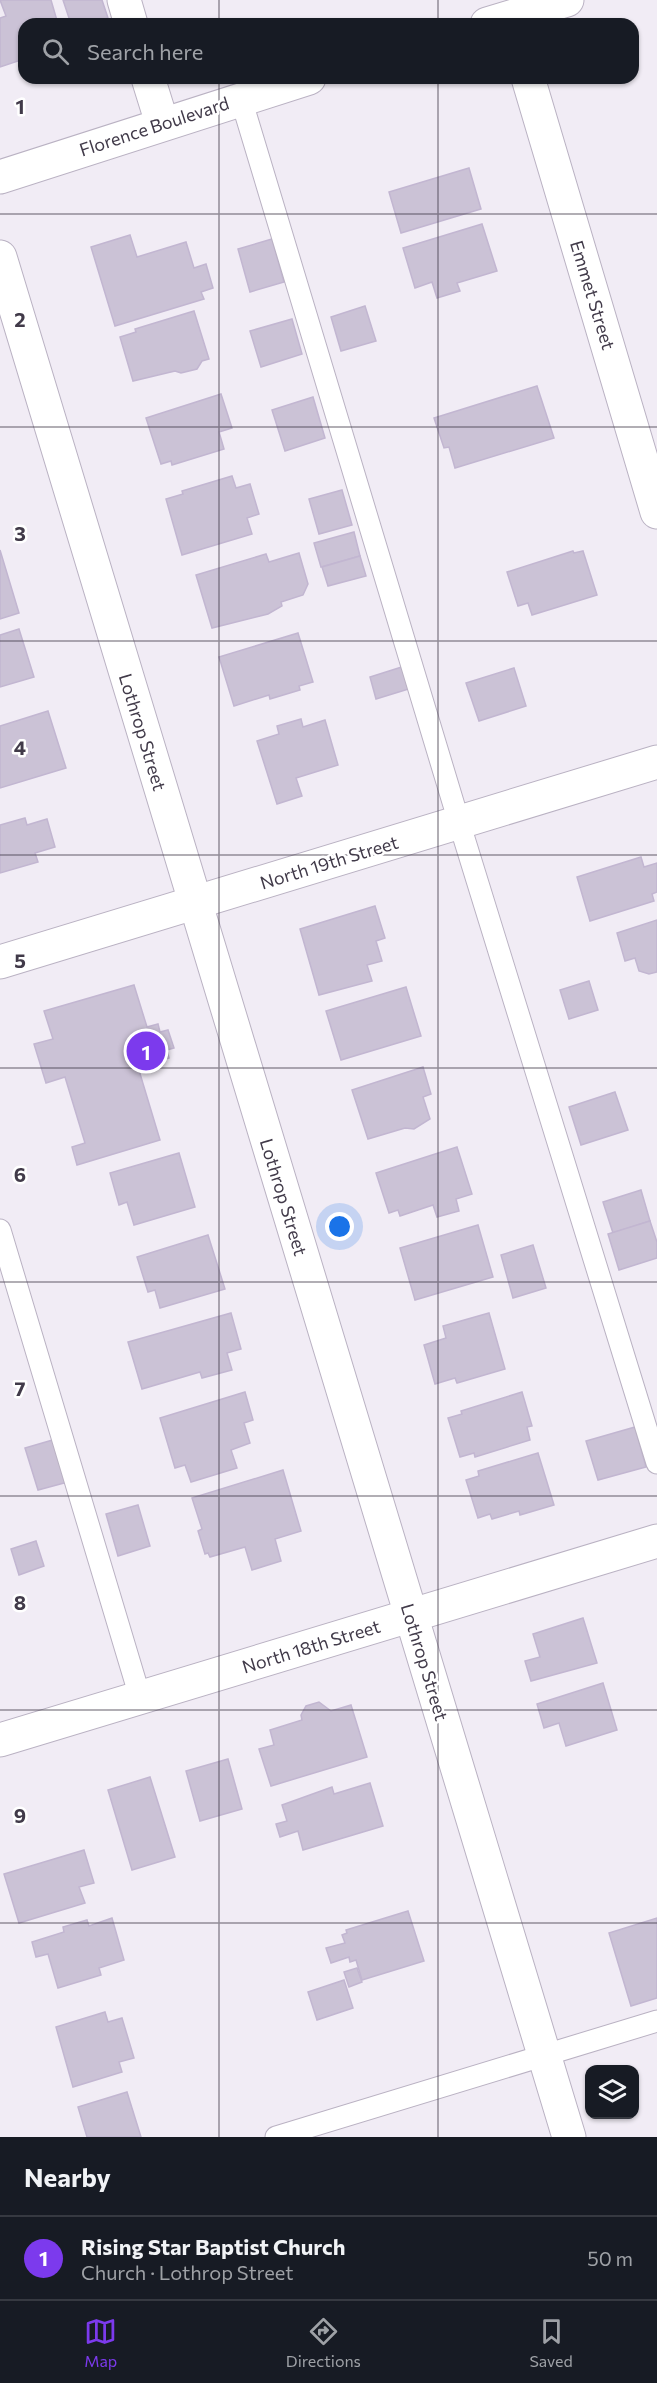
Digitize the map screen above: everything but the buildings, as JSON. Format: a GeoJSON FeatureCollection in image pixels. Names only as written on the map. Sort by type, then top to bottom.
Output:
{"type":"FeatureCollection","features":[{"type":"Feature","properties":{"kind":"street"},"geometry":{"type":"LineString","coordinates":[[124,0],[129,18]]}},
{"type":"Feature","properties":{"kind":"street"},"geometry":{"type":"LineString","coordinates":[[504,16],[567,0]]}},
{"type":"Feature","properties":{"kind":"street"},"geometry":{"type":"LineString","coordinates":[[150,84],[162,123]]}},
{"type":"Feature","properties":{"kind":"street","name":"Florence Boulevard"},"geometry":{"type":"LineString","coordinates":[[0,177],[162,123],[290,84]]}},
{"type":"Feature","properties":{"kind":"street","name":"Emmet Street"},"geometry":{"type":"LineString","coordinates":[[530,84],[657,512]]}},
{"type":"Feature","properties":{"kind":"street","name":"Lothrop Street"},"geometry":{"type":"LineString","coordinates":[[0,257],[569,2137]]}},
{"type":"Feature","properties":{"kind":"street","name":"North 19th Street"},"geometry":{"type":"LineString","coordinates":[[0,962],[657,762]]}},
{"type":"Feature","properties":{"kind":"street","name":"North 18th Street"},"geometry":{"type":"LineString","coordinates":[[0,1740],[657,1541]]}},
{"type":"Feature","properties":{"kind":"lane"},"geometry":{"type":"LineString","coordinates":[[241,99],[459,822],[657,1464]]}},
{"type":"Feature","properties":{"kind":"lane"},"geometry":{"type":"LineString","coordinates":[[0,1230],[140,1697]]}},
{"type":"Feature","properties":{"kind":"lane"},"geometry":{"type":"LineString","coordinates":[[276,2137],[657,2021]]}},
{"type":"Feature","properties":{"kind":"place","name":"Rising Star Baptist Church"},"geometry":{"type":"Point","coordinates":[146,1051]}}]}
